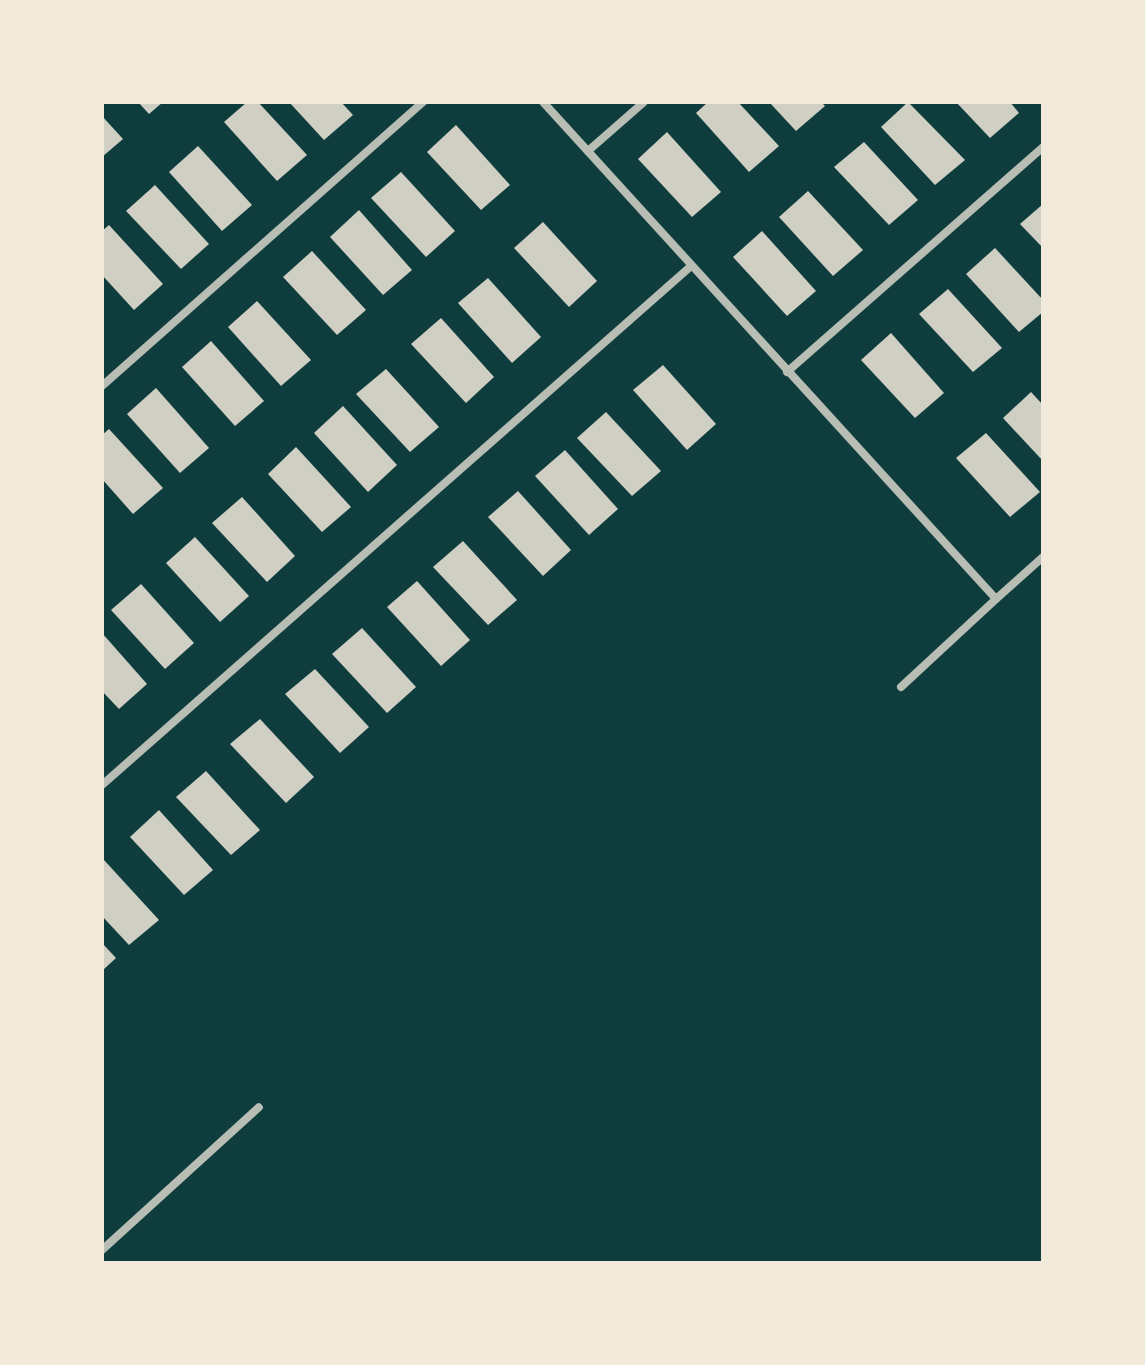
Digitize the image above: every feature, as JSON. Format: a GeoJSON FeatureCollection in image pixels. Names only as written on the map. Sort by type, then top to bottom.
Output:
{"type":"FeatureCollection","features":[{"type":"Feature","properties":{"kind":"street"},"geometry":{"type":"LineString","coordinates":[[102,386],[423,102]]}},
{"type":"Feature","properties":{"kind":"street"},"geometry":{"type":"LineString","coordinates":[[543,102],[690,267],[996,599]]}},
{"type":"Feature","properties":{"kind":"street"},"geometry":{"type":"LineString","coordinates":[[588,151],[644,102]]}},
{"type":"Feature","properties":{"kind":"street"},"geometry":{"type":"LineString","coordinates":[[787,372],[1043,147]]}},
{"type":"Feature","properties":{"kind":"street"},"geometry":{"type":"LineString","coordinates":[[102,785],[690,267]]}},
{"type":"Feature","properties":{"kind":"street"},"geometry":{"type":"LineString","coordinates":[[901,687],[1043,557]]}},
{"type":"Feature","properties":{"kind":"street"},"geometry":{"type":"LineString","coordinates":[[102,1250],[259,1107]]}},
{"type":"Feature","properties":{"kind":"building"},"geometry":{"type":"Polygon","coordinates":[[[138,102],[163,102],[149,114],[138,102]]]}},
{"type":"Feature","properties":{"kind":"building"},"geometry":{"type":"Polygon","coordinates":[[[247,102],[258,102],[307,155],[277,181],[224,122],[247,102]]]}},
{"type":"Feature","properties":{"kind":"building"},"geometry":{"type":"Polygon","coordinates":[[[289,102],[341,102],[353,115],[324,140],[289,102]]]}},
{"type":"Feature","properties":{"kind":"building"},"geometry":{"type":"Polygon","coordinates":[[[708,102],[738,102],[779,146],[749,172],[696,113],[708,102]]]}},
{"type":"Feature","properties":{"kind":"building"},"geometry":{"type":"Polygon","coordinates":[[[769,102],[821,102],[825,106],[796,131],[769,102]]]}},
{"type":"Feature","properties":{"kind":"building"},"geometry":{"type":"Polygon","coordinates":[[[908,102],[965,160],[935,185],[881,127],[908,102]]]}},
{"type":"Feature","properties":{"kind":"building"},"geometry":{"type":"Polygon","coordinates":[[[956,102],[1010,102],[1019,113],[990,138],[956,102]]]}},
{"type":"Feature","properties":{"kind":"building"},"geometry":{"type":"Polygon","coordinates":[[[102,116],[123,139],[102,157],[102,116]]]}},
{"type":"Feature","properties":{"kind":"building"},"geometry":{"type":"Polygon","coordinates":[[[456,125],[510,185],[481,210],[427,152],[456,125]]]}},
{"type":"Feature","properties":{"kind":"building"},"geometry":{"type":"Polygon","coordinates":[[[667,132],[721,192],[692,217],[638,159],[667,132]]]}},
{"type":"Feature","properties":{"kind":"building"},"geometry":{"type":"Polygon","coordinates":[[[864,142],[918,200],[889,225],[834,167],[864,142]]]}},
{"type":"Feature","properties":{"kind":"building"},"geometry":{"type":"Polygon","coordinates":[[[198,146],[252,205],[222,231],[169,172],[198,146]]]}},
{"type":"Feature","properties":{"kind":"building"},"geometry":{"type":"Polygon","coordinates":[[[401,172],[455,231],[426,257],[371,198],[401,172]]]}},
{"type":"Feature","properties":{"kind":"building"},"geometry":{"type":"Polygon","coordinates":[[[155,185],[209,244],[181,269],[126,211],[155,185]]]}},
{"type":"Feature","properties":{"kind":"building"},"geometry":{"type":"Polygon","coordinates":[[[808,191],[863,250],[833,276],[779,217],[808,191]]]}},
{"type":"Feature","properties":{"kind":"building"},"geometry":{"type":"Polygon","coordinates":[[[1043,204],[1043,248],[1020,224],[1043,204]]]}},
{"type":"Feature","properties":{"kind":"building"},"geometry":{"type":"Polygon","coordinates":[[[359,210],[412,270],[383,295],[330,237],[359,210]]]}},
{"type":"Feature","properties":{"kind":"building"},"geometry":{"type":"Polygon","coordinates":[[[543,222],[597,281],[569,307],[514,248],[543,222]]]}},
{"type":"Feature","properties":{"kind":"building"},"geometry":{"type":"Polygon","coordinates":[[[109,225],[163,284],[134,310],[102,275],[102,231],[109,225]]]}},
{"type":"Feature","properties":{"kind":"building"},"geometry":{"type":"Polygon","coordinates":[[[762,231],[816,291],[787,316],[733,257],[762,231]]]}},
{"type":"Feature","properties":{"kind":"building"},"geometry":{"type":"Polygon","coordinates":[[[995,248],[1043,300],[1043,312],[1019,332],[966,274],[995,248]]]}},
{"type":"Feature","properties":{"kind":"building"},"geometry":{"type":"Polygon","coordinates":[[[312,251],[366,310],[337,335],[283,277],[312,251]]]}},
{"type":"Feature","properties":{"kind":"building"},"geometry":{"type":"Polygon","coordinates":[[[488,278],[541,337],[512,363],[458,303],[488,278]]]}},
{"type":"Feature","properties":{"kind":"building"},"geometry":{"type":"Polygon","coordinates":[[[948,289],[1002,348],[973,372],[919,314],[948,289]]]}},
{"type":"Feature","properties":{"kind":"building"},"geometry":{"type":"Polygon","coordinates":[[[257,301],[311,360],[281,386],[228,327],[257,301]]]}},
{"type":"Feature","properties":{"kind":"building"},"geometry":{"type":"Polygon","coordinates":[[[441,318],[494,377],[466,403],[411,344],[441,318]]]}},
{"type":"Feature","properties":{"kind":"building"},"geometry":{"type":"Polygon","coordinates":[[[891,333],[944,393],[915,418],[861,360],[891,333]]]}},
{"type":"Feature","properties":{"kind":"building"},"geometry":{"type":"Polygon","coordinates":[[[211,341],[264,401],[235,426],[182,367],[211,341]]]}},
{"type":"Feature","properties":{"kind":"building"},"geometry":{"type":"Polygon","coordinates":[[[663,365],[716,424],[687,450],[633,390],[663,365]]]}},
{"type":"Feature","properties":{"kind":"building"},"geometry":{"type":"Polygon","coordinates":[[[386,369],[439,427],[410,452],[356,394],[386,369]]]}},
{"type":"Feature","properties":{"kind":"building"},"geometry":{"type":"Polygon","coordinates":[[[156,388],[209,448],[180,473],[127,414],[156,388]]]}},
{"type":"Feature","properties":{"kind":"building"},"geometry":{"type":"Polygon","coordinates":[[[1031,392],[1043,405],[1043,461],[1003,418],[1031,392]]]}},
{"type":"Feature","properties":{"kind":"building"},"geometry":{"type":"Polygon","coordinates":[[[343,406],[397,465],[368,492],[314,433],[343,406]]]}},
{"type":"Feature","properties":{"kind":"building"},"geometry":{"type":"Polygon","coordinates":[[[606,412],[661,471],[632,496],[577,438],[606,412]]]}},
{"type":"Feature","properties":{"kind":"building"},"geometry":{"type":"Polygon","coordinates":[[[109,429],[163,488],[133,514],[102,479],[102,435],[109,429]]]}},
{"type":"Feature","properties":{"kind":"building"},"geometry":{"type":"Polygon","coordinates":[[[986,433],[1040,492],[1010,517],[956,458],[986,433]]]}},
{"type":"Feature","properties":{"kind":"building"},"geometry":{"type":"Polygon","coordinates":[[[296,447],[351,507],[322,532],[268,474],[296,447]]]}},
{"type":"Feature","properties":{"kind":"building"},"geometry":{"type":"Polygon","coordinates":[[[565,450],[618,509],[589,535],[535,476],[565,450]]]}},
{"type":"Feature","properties":{"kind":"building"},"geometry":{"type":"Polygon","coordinates":[[[518,491],[571,550],[543,576],[488,517],[518,491]]]}},
{"type":"Feature","properties":{"kind":"building"},"geometry":{"type":"Polygon","coordinates":[[[242,497],[295,556],[267,582],[212,523],[242,497]]]}},
{"type":"Feature","properties":{"kind":"building"},"geometry":{"type":"Polygon","coordinates":[[[195,537],[249,596],[220,622],[166,563],[195,537]]]}},
{"type":"Feature","properties":{"kind":"building"},"geometry":{"type":"Polygon","coordinates":[[[463,541],[517,600],[488,625],[433,567],[463,541]]]}},
{"type":"Feature","properties":{"kind":"building"},"geometry":{"type":"Polygon","coordinates":[[[417,581],[470,640],[441,666],[387,607],[417,581]]]}},
{"type":"Feature","properties":{"kind":"building"},"geometry":{"type":"Polygon","coordinates":[[[141,584],[194,643],[165,669],[111,610],[141,584]]]}},
{"type":"Feature","properties":{"kind":"building"},"geometry":{"type":"Polygon","coordinates":[[[362,628],[416,687],[387,713],[332,654],[362,628]]]}},
{"type":"Feature","properties":{"kind":"building"},"geometry":{"type":"Polygon","coordinates":[[[102,633],[147,684],[119,709],[102,691],[102,633]]]}},
{"type":"Feature","properties":{"kind":"building"},"geometry":{"type":"Polygon","coordinates":[[[315,669],[369,727],[340,753],[285,694],[315,669]]]}},
{"type":"Feature","properties":{"kind":"building"},"geometry":{"type":"Polygon","coordinates":[[[260,719],[314,777],[286,803],[230,744],[260,719]]]}},
{"type":"Feature","properties":{"kind":"building"},"geometry":{"type":"Polygon","coordinates":[[[206,771],[260,830],[231,855],[176,797],[206,771]]]}},
{"type":"Feature","properties":{"kind":"building"},"geometry":{"type":"Polygon","coordinates":[[[159,810],[213,870],[184,895],[130,837],[159,810]]]}},
{"type":"Feature","properties":{"kind":"building"},"geometry":{"type":"Polygon","coordinates":[[[104,860],[159,920],[129,945],[102,916],[104,860]]]}},
{"type":"Feature","properties":{"kind":"building"},"geometry":{"type":"Polygon","coordinates":[[[102,943],[116,958],[102,971],[102,943]]]}}]}
